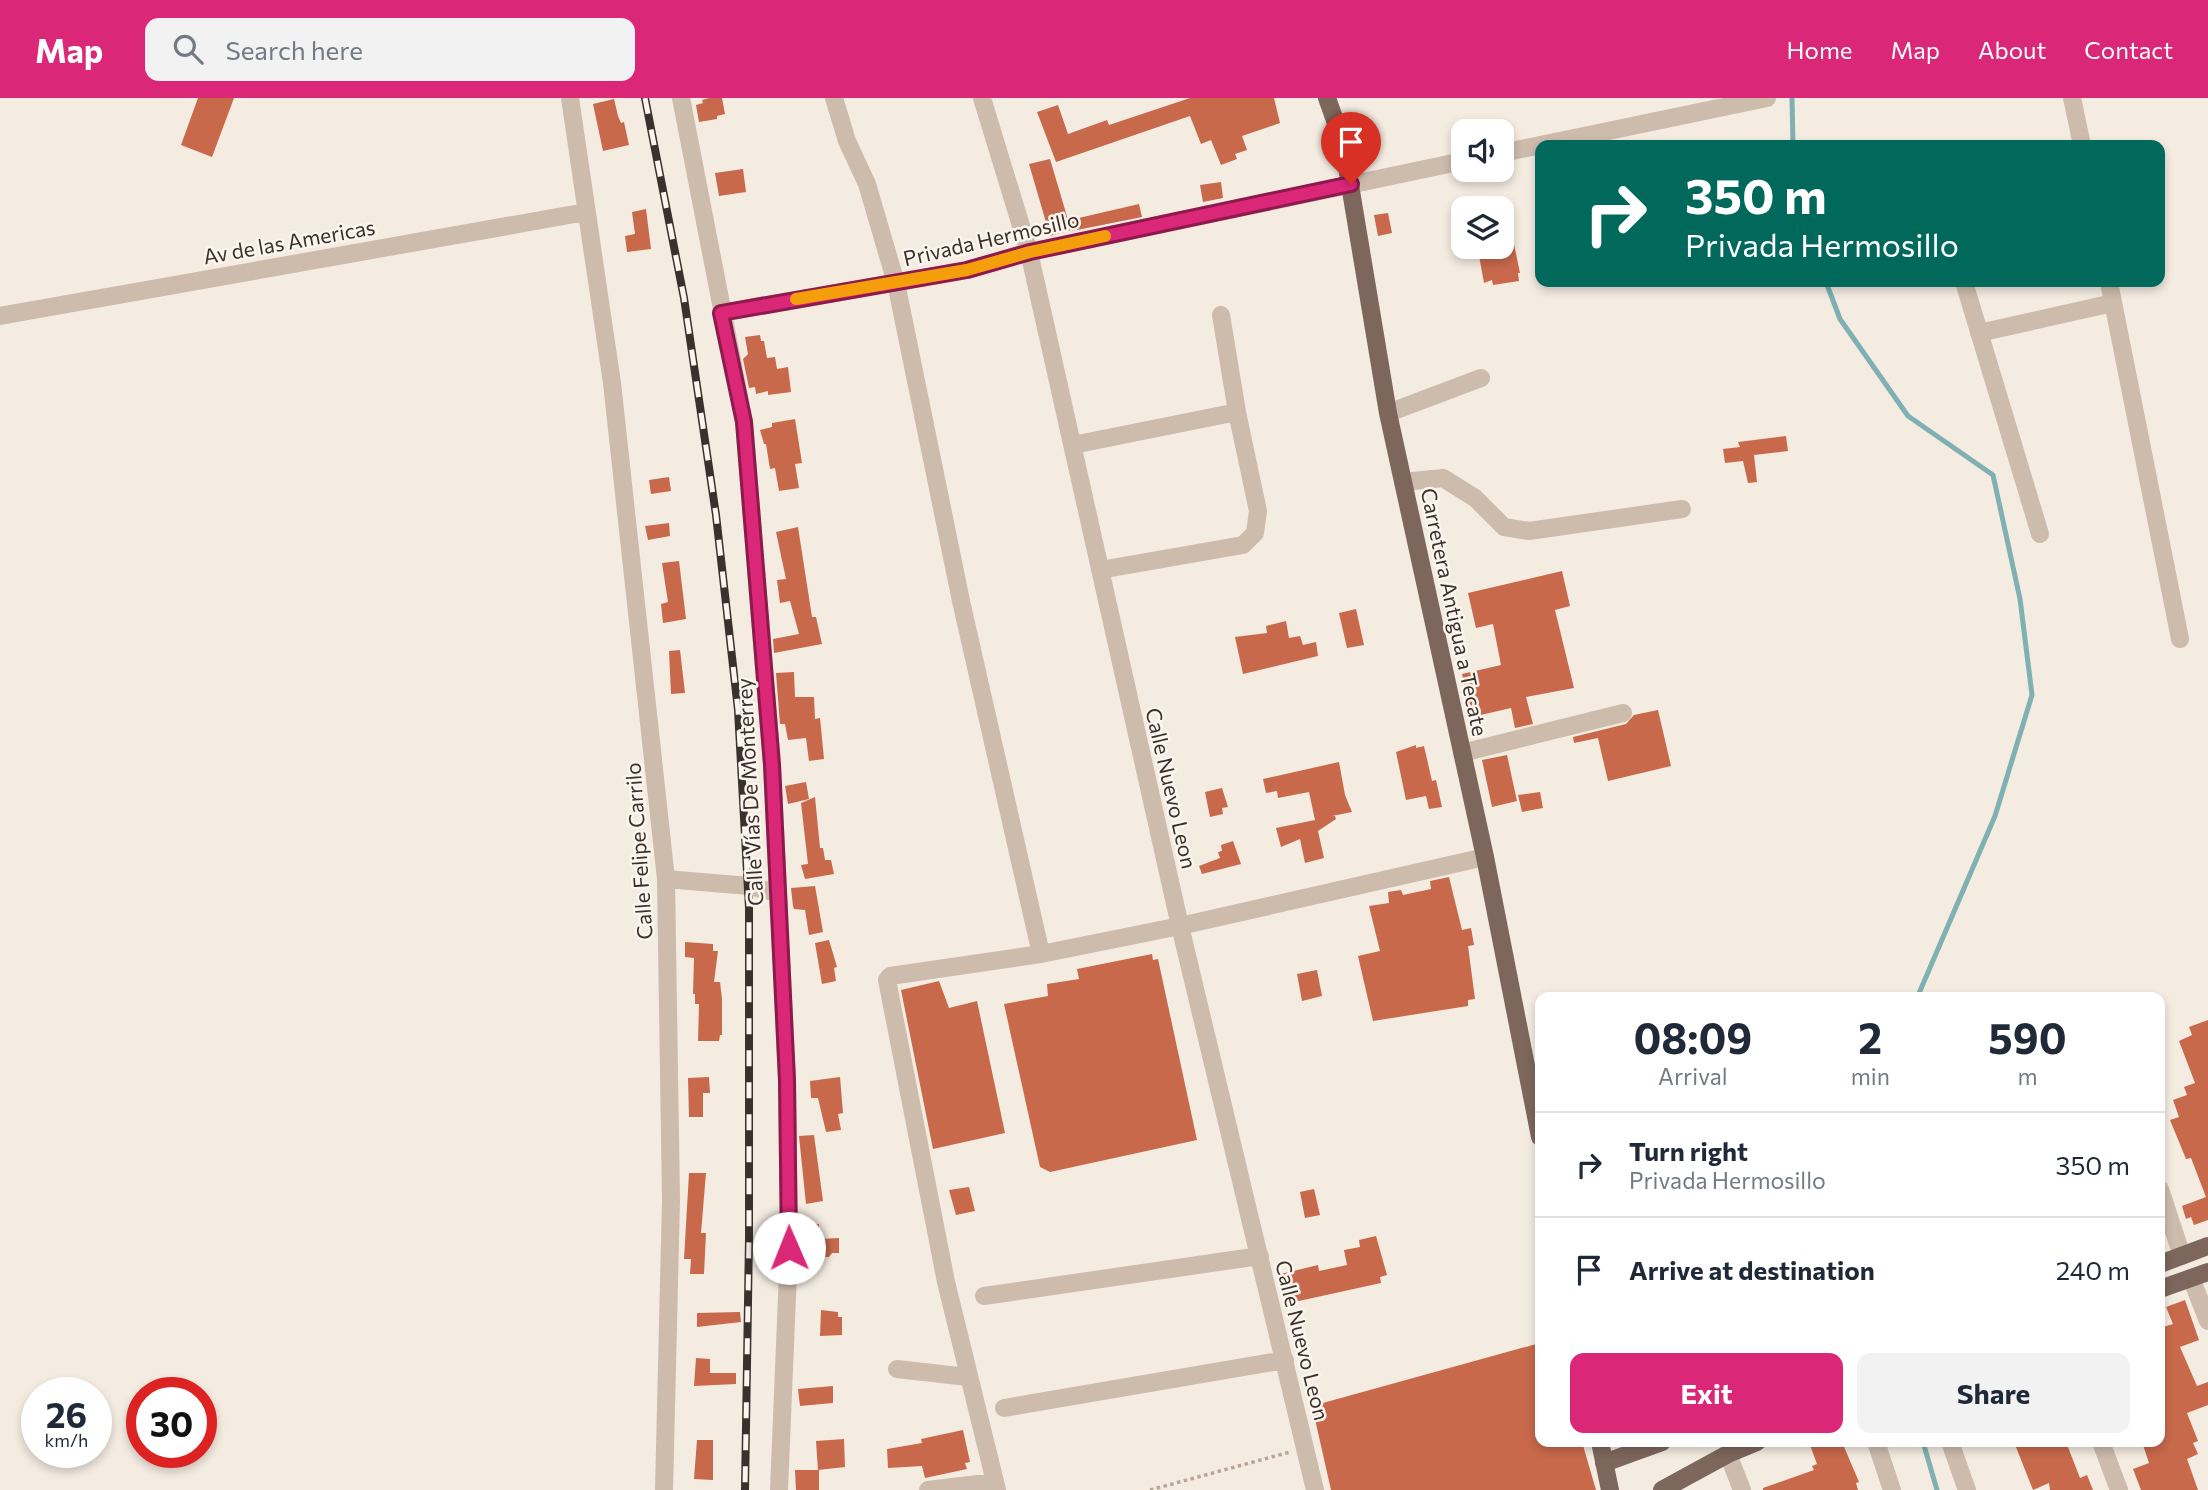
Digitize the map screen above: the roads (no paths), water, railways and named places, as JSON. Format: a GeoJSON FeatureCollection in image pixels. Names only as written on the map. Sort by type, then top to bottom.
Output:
{"type":"FeatureCollection","features":[{"type":"Feature","properties":{"kind":"main road","name":"Carretera Antigua a Tecate"},"geometry":{"type":"LineString","coordinates":[[1326,98],[1343,143],[1388,413],[1534,1075]]}},
{"type":"Feature","properties":{"kind":"main road"},"geometry":{"type":"LineString","coordinates":[[2165,1262],[2208,1246]]}},
{"type":"Feature","properties":{"kind":"main road"},"geometry":{"type":"LineString","coordinates":[[2165,1287],[2208,1272]]}},
{"type":"Feature","properties":{"kind":"main road"},"geometry":{"type":"LineString","coordinates":[[1601,1447],[1610,1490]]}},
{"type":"Feature","properties":{"kind":"main road"},"geometry":{"type":"LineString","coordinates":[[1604,1463],[1648,1447]]}},
{"type":"Feature","properties":{"kind":"main road"},"geometry":{"type":"LineString","coordinates":[[1662,1490],[1745,1447]]}},
{"type":"Feature","properties":{"kind":"street","name":"Calle Felipe Carrilo"},"geometry":{"type":"LineString","coordinates":[[570,98],[612,383],[666,880],[671,1200],[664,1490]]}},
{"type":"Feature","properties":{"kind":"street","name":"Calle Vías De Monterrey"},"geometry":{"type":"LineString","coordinates":[[681,98],[744,422],[772,765],[787,1080],[789,1248],[779,1490]]}},
{"type":"Feature","properties":{"kind":"street"},"geometry":{"type":"LineString","coordinates":[[834,98],[848,141],[867,184],[896,283],[961,601],[1041,954]]}},
{"type":"Feature","properties":{"kind":"street","name":"Calle Nuevo Leon"},"geometry":{"type":"LineString","coordinates":[[982,98],[1030,252],[1180,926],[1315,1490]]}},
{"type":"Feature","properties":{"kind":"street"},"geometry":{"type":"LineString","coordinates":[[1565,140],[1767,98]]}},
{"type":"Feature","properties":{"kind":"street"},"geometry":{"type":"LineString","coordinates":[[2072,98],[2081,140]]}},
{"type":"Feature","properties":{"kind":"street"},"geometry":{"type":"LineString","coordinates":[[1514,151],[1535,146]]}},
{"type":"Feature","properties":{"kind":"street","name":"Privada Hermosillo"},"geometry":{"type":"LineString","coordinates":[[721,313],[967,270],[1030,252],[1451,163]]}},
{"type":"Feature","properties":{"kind":"street","name":"Av de las Americas"},"geometry":{"type":"LineString","coordinates":[[0,316],[586,212]]}},
{"type":"Feature","properties":{"kind":"street"},"geometry":{"type":"LineString","coordinates":[[1965,287],[2040,534]]}},
{"type":"Feature","properties":{"kind":"street"},"geometry":{"type":"LineString","coordinates":[[2110,287],[2180,639]]}},
{"type":"Feature","properties":{"kind":"street"},"geometry":{"type":"LineString","coordinates":[[1979,333],[2113,303]]}},
{"type":"Feature","properties":{"kind":"street"},"geometry":{"type":"LineString","coordinates":[[1100,570],[1243,545],[1255,533],[1258,511],[1220,315]]}},
{"type":"Feature","properties":{"kind":"street"},"geometry":{"type":"LineString","coordinates":[[1388,413],[1481,378]]}},
{"type":"Feature","properties":{"kind":"street"},"geometry":{"type":"LineString","coordinates":[[1073,445],[1237,412]]}},
{"type":"Feature","properties":{"kind":"street"},"geometry":{"type":"LineString","coordinates":[[1403,482],[1443,478],[1475,498],[1503,527],[1529,531],[1682,509]]}},
{"type":"Feature","properties":{"kind":"street"},"geometry":{"type":"LineString","coordinates":[[1462,753],[1623,713]]}},
{"type":"Feature","properties":{"kind":"street"},"geometry":{"type":"LineString","coordinates":[[928,1490],[996,1486],[946,1282],[887,980],[895,974],[1041,954],[1180,926],[1485,857]]}},
{"type":"Feature","properties":{"kind":"street"},"geometry":{"type":"LineString","coordinates":[[666,880],[749,886],[779,893]]}},
{"type":"Feature","properties":{"kind":"street"},"geometry":{"type":"LineString","coordinates":[[2165,1204],[2182,1256]]}},
{"type":"Feature","properties":{"kind":"street"},"geometry":{"type":"LineString","coordinates":[[984,1296],[1260,1256]]}},
{"type":"Feature","properties":{"kind":"street"},"geometry":{"type":"LineString","coordinates":[[2191,1278],[2208,1321]]}},
{"type":"Feature","properties":{"kind":"street"},"geometry":{"type":"LineString","coordinates":[[1004,1408],[1284,1360]]}},
{"type":"Feature","properties":{"kind":"street"},"geometry":{"type":"LineString","coordinates":[[897,1369],[968,1377]]}},
{"type":"Feature","properties":{"kind":"street"},"geometry":{"type":"LineString","coordinates":[[1878,1447],[1892,1490]]}},
{"type":"Feature","properties":{"kind":"street"},"geometry":{"type":"LineString","coordinates":[[1952,1447],[1967,1490]]}},
{"type":"Feature","properties":{"kind":"street"},"geometry":{"type":"LineString","coordinates":[[2103,1447],[2119,1490]]}},
{"type":"Feature","properties":{"kind":"street"},"geometry":{"type":"LineString","coordinates":[[1728,1454],[1742,1490]]}},
{"type":"Feature","properties":{"kind":"waterway"},"geometry":{"type":"LineString","coordinates":[[1792,98],[1793,140]]}},
{"type":"Feature","properties":{"kind":"waterway"},"geometry":{"type":"LineString","coordinates":[[1828,287],[1840,319],[1908,416],[1993,475],[2020,599],[2032,695],[1995,816],[1920,992]]}},
{"type":"Feature","properties":{"kind":"waterway"},"geometry":{"type":"LineString","coordinates":[[1924,1447],[1937,1490]]}},
{"type":"Feature","properties":{"kind":"railway"},"geometry":{"type":"LineString","coordinates":[[645,98],[684,298],[716,515],[738,710],[749,908],[749,1239],[745,1490]]}}]}
